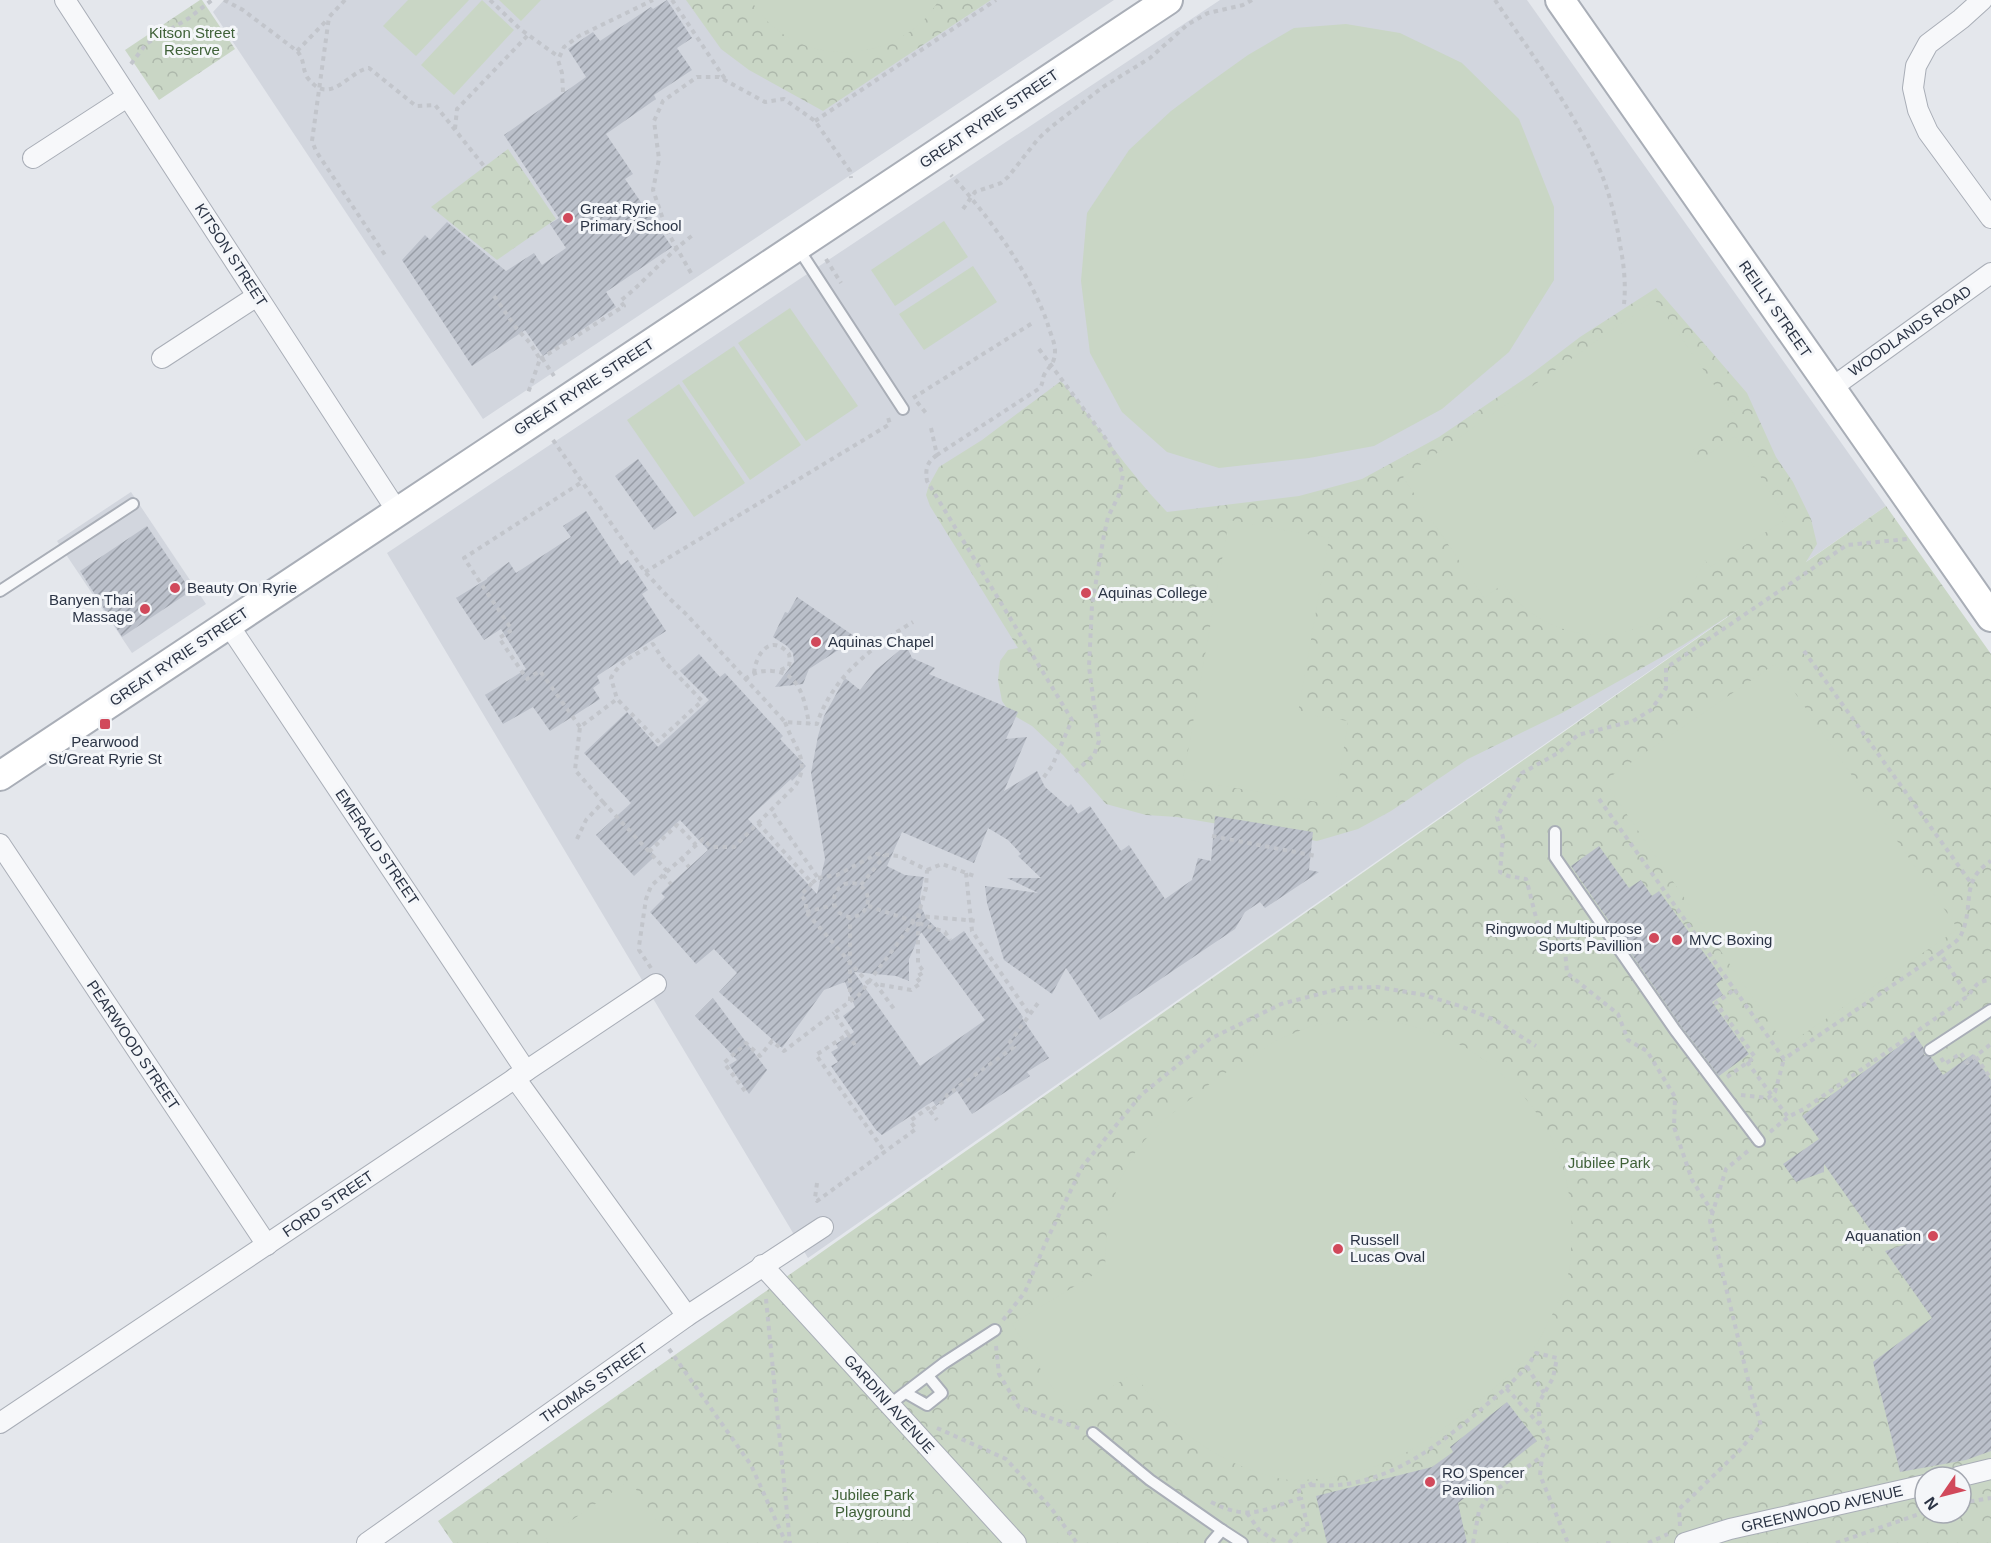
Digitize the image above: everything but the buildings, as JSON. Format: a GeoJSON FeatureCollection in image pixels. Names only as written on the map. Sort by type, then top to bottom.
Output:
{"type":"FeatureCollection","features":[{"type":"Feature","properties":{"kind":"main road","name":"GREAT RYRIE STREET"},"geometry":{"type":"LineString","coordinates":[[0,776],[1168,0]]}},
{"type":"Feature","properties":{"kind":"main road","name":"REILLY STREET"},"geometry":{"type":"LineString","coordinates":[[1560,0],[1991,617]]}},
{"type":"Feature","properties":{"kind":"street","name":"KITSON STREET"},"geometry":{"type":"LineString","coordinates":[[65,0],[397,511]]}},
{"type":"Feature","properties":{"kind":"street"},"geometry":{"type":"LineString","coordinates":[[1982,0],[1928,44],[1916,66],[1913,88],[1918,110],[1928,132],[1991,218]]}},
{"type":"Feature","properties":{"kind":"street"},"geometry":{"type":"LineString","coordinates":[[33,158],[127,97]]}},
{"type":"Feature","properties":{"kind":"street","name":"WOODLANDS ROAD"},"geometry":{"type":"LineString","coordinates":[[1830,388],[1991,273]]}},
{"type":"Feature","properties":{"kind":"street"},"geometry":{"type":"LineString","coordinates":[[162,358],[257,296]]}},
{"type":"Feature","properties":{"kind":"street","name":"EMERALD STREET"},"geometry":{"type":"LineString","coordinates":[[228,624],[520,1074],[687,1316]]}},
{"type":"Feature","properties":{"kind":"street","name":"PEARWOOD STREET"},"geometry":{"type":"LineString","coordinates":[[0,844],[267,1245]]}},
{"type":"Feature","properties":{"kind":"street","name":"FORD STREET"},"geometry":{"type":"LineString","coordinates":[[3,1415],[267,1245],[660,982]]}},
{"type":"Feature","properties":{"kind":"street","name":"THOMAS STREET"},"geometry":{"type":"LineString","coordinates":[[367,1543],[687,1316],[823,1227]]}},
{"type":"Feature","properties":{"kind":"street","name":"GARDINI AVENUE"},"geometry":{"type":"LineString","coordinates":[[762,1265],[1016,1543]]}},
{"type":"Feature","properties":{"kind":"street"},"geometry":{"type":"LineString","coordinates":[[1973,1473],[1991,1469]]}},
{"type":"Feature","properties":{"kind":"street","name":"GREENWOOD AVENUE"},"geometry":{"type":"LineString","coordinates":[[1686,1543],[1730,1529],[1913,1488]]}},
{"type":"Feature","properties":{"kind":"lane"},"geometry":{"type":"LineString","coordinates":[[796,246],[903,409]]}},
{"type":"Feature","properties":{"kind":"lane"},"geometry":{"type":"LineString","coordinates":[[0,591],[133,504]]}},
{"type":"Feature","properties":{"kind":"lane"},"geometry":{"type":"LineString","coordinates":[[1555,832],[1555,857],[1675,1030],[1759,1141]]}},
{"type":"Feature","properties":{"kind":"lane"},"geometry":{"type":"LineString","coordinates":[[1932,1049],[1991,1010]]}},
{"type":"Feature","properties":{"kind":"lane"},"geometry":{"type":"LineString","coordinates":[[889,1405],[995,1330]]}},
{"type":"Feature","properties":{"kind":"lane"},"geometry":{"type":"LineString","coordinates":[[906,1393],[927,1405],[942,1393],[928,1376]]}},
{"type":"Feature","properties":{"kind":"lane"},"geometry":{"type":"LineString","coordinates":[[1093,1433],[1150,1480],[1242,1543]]}},
{"type":"Feature","properties":{"kind":"lane"},"geometry":{"type":"LineString","coordinates":[[1211,1543],[1222,1530]]}},
{"type":"Feature","properties":{"kind":"path"},"geometry":{"type":"LineString","coordinates":[[131,64],[146,44],[189,18],[212,0]]}},
{"type":"Feature","properties":{"kind":"path"},"geometry":{"type":"LineString","coordinates":[[224,0],[243,10],[297,51],[303,58],[308,77],[320,87],[336,88],[362,69],[369,68],[416,106],[435,105],[484,166]]}},
{"type":"Feature","properties":{"kind":"path"},"geometry":{"type":"LineString","coordinates":[[297,51],[345,0]]}},
{"type":"Feature","properties":{"kind":"path"},"geometry":{"type":"LineString","coordinates":[[490,0],[528,35],[559,57]]}},
{"type":"Feature","properties":{"kind":"path"},"geometry":{"type":"LineString","coordinates":[[563,92],[562,73],[558,60],[564,47],[579,36],[653,0]]}},
{"type":"Feature","properties":{"kind":"path"},"geometry":{"type":"LineString","coordinates":[[672,0],[727,81]]}},
{"type":"Feature","properties":{"kind":"path"},"geometry":{"type":"LineString","coordinates":[[815,121],[996,0]]}},
{"type":"Feature","properties":{"kind":"path"},"geometry":{"type":"LineString","coordinates":[[963,209],[975,192],[1000,183],[1021,164],[1038,139],[1051,127],[1102,87],[1150,58],[1187,25],[1208,13],[1252,0]]}},
{"type":"Feature","properties":{"kind":"path"},"geometry":{"type":"LineString","coordinates":[[1495,0],[1570,114],[1605,183],[1615,216],[1623,259],[1624,304]]}},
{"type":"Feature","properties":{"kind":"path"},"geometry":{"type":"LineString","coordinates":[[329,17],[312,135],[314,147],[385,255]]}},
{"type":"Feature","properties":{"kind":"path"},"geometry":{"type":"LineString","coordinates":[[455,130],[457,109],[528,35]]}},
{"type":"Feature","properties":{"kind":"path"},"geometry":{"type":"LineString","coordinates":[[691,273],[667,231],[653,190],[659,159],[654,121],[663,101],[697,77],[719,77],[765,102],[784,99],[815,121],[850,171],[851,178]]}},
{"type":"Feature","properties":{"kind":"path"},"geometry":{"type":"LineString","coordinates":[[951,176],[971,197],[1032,286],[1055,349],[1052,365],[1044,375],[1040,388],[937,455],[928,462],[927,467],[927,481],[1072,720],[1052,766],[1041,781]]}},
{"type":"Feature","properties":{"kind":"path"},"geometry":{"type":"LineString","coordinates":[[528,393],[541,359],[624,306],[620,301],[693,235]]}},
{"type":"Feature","properties":{"kind":"path"},"geometry":{"type":"LineString","coordinates":[[494,296],[516,329],[530,343],[554,376]]}},
{"type":"Feature","properties":{"kind":"path"},"geometry":{"type":"LineString","coordinates":[[914,399],[1034,322]]}},
{"type":"Feature","properties":{"kind":"path"},"geometry":{"type":"LineString","coordinates":[[1039,349],[1106,439],[1116,456],[1122,475],[1119,495],[1108,517],[1092,605],[1089,667],[1099,741],[1094,755],[1075,772]]}},
{"type":"Feature","properties":{"kind":"path"},"geometry":{"type":"LineString","coordinates":[[910,392],[926,413]]}},
{"type":"Feature","properties":{"kind":"path"},"geometry":{"type":"LineString","coordinates":[[645,572],[890,424],[885,410]]}},
{"type":"Feature","properties":{"kind":"path"},"geometry":{"type":"LineString","coordinates":[[931,428],[937,455]]}},
{"type":"Feature","properties":{"kind":"path"},"geometry":{"type":"LineString","coordinates":[[553,440],[645,572],[785,722],[802,762],[802,772],[795,786],[734,847],[711,847],[703,839],[651,886],[648,892],[639,950],[660,982]]}},
{"type":"Feature","properties":{"kind":"path"},"geometry":{"type":"LineString","coordinates":[[582,482],[464,558],[512,630],[500,638],[527,679],[540,671],[580,727],[575,770],[668,871]]}},
{"type":"Feature","properties":{"kind":"path"},"geometry":{"type":"LineString","coordinates":[[1713,1212],[1692,1180],[1674,1127],[1675,1097],[1647,1051],[1628,1040],[1618,1014],[1567,973],[1564,938],[1542,932],[1537,925],[1526,879],[1500,872],[1503,837],[1497,817],[1522,773],[1558,753],[1578,735],[1633,721],[1651,710],[1666,688],[1666,668],[1847,545],[1907,539]]}},
{"type":"Feature","properties":{"kind":"path"},"geometry":{"type":"LineString","coordinates":[[785,722],[817,724],[828,698],[845,676],[865,655],[892,634],[913,622]]}},
{"type":"Feature","properties":{"kind":"path"},"geometry":{"type":"LineString","coordinates":[[653,644],[664,661],[702,701],[658,741],[616,699],[611,678],[616,670],[628,659],[653,644]]}},
{"type":"Feature","properties":{"kind":"path"},"geometry":{"type":"LineString","coordinates":[[754,674],[756,659],[762,651],[772,645],[778,645],[789,654],[789,666],[778,672]]}},
{"type":"Feature","properties":{"kind":"path"},"geometry":{"type":"LineString","coordinates":[[1804,651],[1971,883]]}},
{"type":"Feature","properties":{"kind":"path"},"geometry":{"type":"LineString","coordinates":[[745,679],[770,670],[792,678],[804,700],[809,724]]}},
{"type":"Feature","properties":{"kind":"path"},"geometry":{"type":"LineString","coordinates":[[580,727],[616,699]]}},
{"type":"Feature","properties":{"kind":"path"},"geometry":{"type":"LineString","coordinates":[[1599,798],[1784,1059]]}},
{"type":"Feature","properties":{"kind":"path"},"geometry":{"type":"LineString","coordinates":[[577,839],[586,820],[603,802]]}},
{"type":"Feature","properties":{"kind":"path"},"geometry":{"type":"LineString","coordinates":[[771,810],[818,878]]}},
{"type":"Feature","properties":{"kind":"path"},"geometry":{"type":"LineString","coordinates":[[758,823],[812,884]]}},
{"type":"Feature","properties":{"kind":"path"},"geometry":{"type":"LineString","coordinates":[[649,852],[677,825],[696,845]]}},
{"type":"Feature","properties":{"kind":"path"},"geometry":{"type":"LineString","coordinates":[[1212,836],[1316,856]]}},
{"type":"Feature","properties":{"kind":"path"},"geometry":{"type":"LineString","coordinates":[[868,984],[806,912],[806,903],[801,894],[818,878],[837,875],[877,854],[899,856],[927,870],[942,864],[977,877]]}},
{"type":"Feature","properties":{"kind":"path"},"geometry":{"type":"LineString","coordinates":[[861,885],[885,855]]}},
{"type":"Feature","properties":{"kind":"path"},"geometry":{"type":"LineString","coordinates":[[681,858],[689,867]]}},
{"type":"Feature","properties":{"kind":"path"},"geometry":{"type":"LineString","coordinates":[[1739,1095],[1768,1098],[1775,1092],[1784,1059],[1960,937],[1970,900],[1971,883],[1980,867],[1991,861]]}},
{"type":"Feature","properties":{"kind":"path"},"geometry":{"type":"LineString","coordinates":[[745,1091],[724,1063],[746,1043],[760,1056],[772,1041],[784,1051],[860,995],[916,922],[926,888],[927,870]]}},
{"type":"Feature","properties":{"kind":"path"},"geometry":{"type":"LineString","coordinates":[[966,873],[972,931],[1030,1015]]}},
{"type":"Feature","properties":{"kind":"path"},"geometry":{"type":"LineString","coordinates":[[663,875],[670,884]]}},
{"type":"Feature","properties":{"kind":"path"},"geometry":{"type":"LineString","coordinates":[[851,882],[861,885],[868,894],[868,906],[862,914],[850,918],[841,914],[834,905],[834,894],[841,885],[851,882]]}},
{"type":"Feature","properties":{"kind":"path"},"geometry":{"type":"LineString","coordinates":[[806,912],[834,905]]}},
{"type":"Feature","properties":{"kind":"path"},"geometry":{"type":"LineString","coordinates":[[868,906],[945,932],[950,940]]}},
{"type":"Feature","properties":{"kind":"path"},"geometry":{"type":"LineString","coordinates":[[918,916],[979,921]]}},
{"type":"Feature","properties":{"kind":"path"},"geometry":{"type":"LineString","coordinates":[[850,918],[850,1002]]}},
{"type":"Feature","properties":{"kind":"path"},"geometry":{"type":"LineString","coordinates":[[876,984],[911,990],[921,983],[916,977],[924,972],[918,964],[916,922]]}},
{"type":"Feature","properties":{"kind":"path"},"geometry":{"type":"LineString","coordinates":[[1940,953],[1968,996]]}},
{"type":"Feature","properties":{"kind":"path"},"geometry":{"type":"LineString","coordinates":[[872,979],[894,1009]]}},
{"type":"Feature","properties":{"kind":"path"},"geometry":{"type":"LineString","coordinates":[[1686,1543],[1680,1529],[1679,1509],[1740,1451],[1761,1425],[1710,1221],[1726,1169],[1788,1118],[1968,996],[1972,988],[1980,981],[1991,980]]}},
{"type":"Feature","properties":{"kind":"path"},"geometry":{"type":"LineString","coordinates":[[1093,1433],[1019,1407],[999,1374],[995,1330],[1025,1292],[1082,1167],[1141,1095],[1210,1039],[1281,1004],[1343,988],[1378,987],[1424,995],[1495,1020],[1536,1046]]}},
{"type":"Feature","properties":{"kind":"path"},"geometry":{"type":"LineString","coordinates":[[1720,1082],[1755,1057],[1716,1003],[1735,989]]}},
{"type":"Feature","properties":{"kind":"path"},"geometry":{"type":"LineString","coordinates":[[930,1111],[945,1100],[946,1095],[1014,1047],[1010,1042],[1038,1003]]}},
{"type":"Feature","properties":{"kind":"path"},"geometry":{"type":"LineString","coordinates":[[834,1013],[855,1045]]}},
{"type":"Feature","properties":{"kind":"path"},"geometry":{"type":"LineString","coordinates":[[848,1034],[816,1055],[885,1152]]}},
{"type":"Feature","properties":{"kind":"path"},"geometry":{"type":"LineString","coordinates":[[1932,1049],[1945,1064],[1961,1053],[1967,1063],[1991,1044]]}},
{"type":"Feature","properties":{"kind":"path"},"geometry":{"type":"LineString","coordinates":[[1976,1057],[1991,1079]]}},
{"type":"Feature","properties":{"kind":"path"},"geometry":{"type":"LineString","coordinates":[[1747,1062],[1788,1118]]}},
{"type":"Feature","properties":{"kind":"path"},"geometry":{"type":"LineString","coordinates":[[817,1183],[815,1198],[817,1201],[917,1131],[910,1121],[928,1108],[937,1120]]}},
{"type":"Feature","properties":{"kind":"path"},"geometry":{"type":"LineString","coordinates":[[762,1265],[788,1543]]}},
{"type":"Feature","properties":{"kind":"path"},"geometry":{"type":"LineString","coordinates":[[660,1336],[751,1465],[788,1543]]}},
{"type":"Feature","properties":{"kind":"path"},"geometry":{"type":"LineString","coordinates":[[1289,1543],[1299,1531],[1308,1528],[1298,1487],[1310,1482],[1327,1486],[1364,1481],[1400,1467],[1446,1440],[1506,1388],[1536,1353],[1557,1358],[1553,1378],[1538,1404],[1540,1425]]}},
{"type":"Feature","properties":{"kind":"path"},"geometry":{"type":"LineString","coordinates":[[1527,1366],[1544,1393]]}},
{"type":"Feature","properties":{"kind":"path"},"geometry":{"type":"LineString","coordinates":[[1506,1388],[1540,1425],[1550,1441],[1542,1457],[1540,1475],[1568,1543]]}},
{"type":"Feature","properties":{"kind":"path"},"geometry":{"type":"LineString","coordinates":[[1473,1543],[1479,1511],[1489,1495],[1542,1457]]}},
{"type":"Feature","properties":{"kind":"path"},"geometry":{"type":"LineString","coordinates":[[1209,1502],[1247,1513],[1268,1510],[1301,1498]]}},
{"type":"Feature","properties":{"kind":"path"},"geometry":{"type":"LineString","coordinates":[[1973,1501],[1991,1498]]}},
{"type":"Feature","properties":{"kind":"path"},"geometry":{"type":"LineString","coordinates":[[1247,1513],[1260,1530],[1278,1543]]}},
{"type":"Feature","properties":{"kind":"path"},"geometry":{"type":"LineString","coordinates":[[1836,1543],[1913,1516]]}},
{"type":"Feature","properties":{"kind":"path"},"geometry":{"type":"LineString","coordinates":[[1606,1543],[1612,1543]]}},
{"type":"Feature","properties":{"kind":"shaded area","name":"Great Ryrie Primary School"},"geometry":{"type":"Polygon","coordinates":[[[224,0],[1114,0],[483,419],[213,12],[224,0]]]}},
{"type":"Feature","properties":{"kind":"shaded area","name":"Aquinas College"},"geometry":{"type":"Polygon","coordinates":[[[1220,0],[1527,0],[1886,506],[808,1258],[387,553],[1220,0]]]}},
{"type":"Feature","properties":{"kind":"shaded area"},"geometry":{"type":"Polygon","coordinates":[[[131,492],[206,604],[132,653],[57,541],[131,492]]]}},
{"type":"Feature","properties":{"kind":"green space","name":"Kitson Street Reserve"},"geometry":{"type":"Polygon","coordinates":[[[200,0],[235,49],[159,100],[125,50],[200,0]]]}},
{"type":"Feature","properties":{"kind":"green space"},"geometry":{"type":"Polygon","coordinates":[[[408,0],[469,0],[416,56],[383,26],[408,0]]]}},
{"type":"Feature","properties":{"kind":"green space"},"geometry":{"type":"Polygon","coordinates":[[[482,0],[514,30],[454,95],[421,65],[482,0]]]}},
{"type":"Feature","properties":{"kind":"green space"},"geometry":{"type":"Polygon","coordinates":[[[499,0],[541,0],[521,21],[499,0]]]}},
{"type":"Feature","properties":{"kind":"green space"},"geometry":{"type":"Polygon","coordinates":[[[686,0],[991,0],[823,111],[749,70],[721,49],[686,0]]]}},
{"type":"Feature","properties":{"kind":"green space"},"geometry":{"type":"Polygon","coordinates":[[[751,0],[939,0],[921,23],[898,39],[872,49],[845,52],[818,49],[792,39],[769,23],[751,0]]]}},
{"type":"Feature","properties":{"kind":"green space"},"geometry":{"type":"Polygon","coordinates":[[[1346,24],[1400,33],[1462,63],[1519,119],[1554,207],[1554,280],[1509,352],[1442,409],[1374,446],[1309,458],[1219,468],[1167,452],[1122,412],[1090,353],[1081,281],[1087,213],[1129,150],[1171,111],[1206,85],[1248,55],[1294,28],[1346,24]]]}},
{"type":"Feature","properties":{"kind":"green space"},"geometry":{"type":"Polygon","coordinates":[[[508,149],[556,219],[497,260],[431,207],[508,149]]]}},
{"type":"Feature","properties":{"kind":"green space"},"geometry":{"type":"Polygon","coordinates":[[[944,221],[968,257],[895,306],[871,270],[944,221]]]}},
{"type":"Feature","properties":{"kind":"green space"},"geometry":{"type":"Polygon","coordinates":[[[973,266],[997,302],[924,350],[899,314],[973,266]]]}},
{"type":"Feature","properties":{"kind":"green space","name":"Jubilee Park"},"geometry":{"type":"Polygon","coordinates":[[[1656,288],[1747,393],[1776,457],[1793,482],[1811,519],[1817,544],[1806,562],[1886,506],[1991,654],[1991,1543],[453,1543],[438,1521],[1739,609],[1683,645],[1562,713],[1468,759],[1391,811],[1358,829],[1317,841],[1177,817],[1146,815],[1106,804],[1063,755],[1032,726],[1011,714],[1002,701],[998,680],[1000,661],[1008,650],[1018,648],[930,506],[926,495],[939,467],[982,440],[1061,381],[1139,481],[1167,512],[1299,496],[1362,479],[1439,437],[1530,375],[1580,337],[1656,288]]]}},
{"type":"Feature","properties":{"kind":"green space"},"geometry":{"type":"Polygon","coordinates":[[[1655,300],[1737,418],[1689,452],[1696,463],[1735,436],[1787,519],[1710,567],[1705,560],[1692,585],[1674,606],[1654,621],[1631,630],[1608,634],[1584,634],[1560,628],[1539,618],[1519,603],[1503,584],[1484,598],[1403,477],[1655,300]]]}},
{"type":"Feature","properties":{"kind":"green space"},"geometry":{"type":"Polygon","coordinates":[[[790,308],[858,406],[806,441],[738,343],[790,308]]]}},
{"type":"Feature","properties":{"kind":"green space"},"geometry":{"type":"Polygon","coordinates":[[[734,346],[801,445],[750,480],[682,381],[734,346]]]}},
{"type":"Feature","properties":{"kind":"green space"},"geometry":{"type":"Polygon","coordinates":[[[679,384],[745,483],[694,517],[627,420],[679,384]]]}},
{"type":"Feature","properties":{"kind":"green space"},"geometry":{"type":"Polygon","coordinates":[[[1229,520],[1329,538],[1298,713],[1348,721],[1335,805],[1183,779],[1229,520]]]}},
{"type":"Feature","properties":{"kind":"green space"},"geometry":{"type":"Polygon","coordinates":[[[1775,664],[1958,929],[1786,1046],[1604,781],[1775,664]]]}},
{"type":"Feature","properties":{"kind":"green space","name":"Russell Lucas Oval"},"geometry":{"type":"Polygon","coordinates":[[[1374,1020],[1402,1024],[1421,1028],[1456,1043],[1473,1052],[1503,1075],[1531,1105],[1543,1123],[1553,1141],[1566,1180],[1570,1200],[1571,1253],[1563,1292],[1535,1346],[1490,1392],[1428,1439],[1398,1457],[1351,1474],[1334,1477],[1303,1480],[1282,1479],[1230,1461],[1198,1442],[1169,1418],[1134,1373],[1069,1414],[1012,1324],[1105,1268],[1107,1221],[1119,1182],[1137,1149],[1160,1123],[1216,1079],[1275,1041],[1309,1027],[1345,1021],[1374,1020]]]}},
{"type":"Feature","properties":{"kind":"green space"},"geometry":{"type":"Polygon","coordinates":[[[630,1480],[671,1543],[549,1543],[546,1538],[630,1480]]]}},
{"type":"Feature","properties":{"kind":"place","name":"Great Ryrie Primary School"},"geometry":{"type":"Point","coordinates":[568,218]}},
{"type":"Feature","properties":{"kind":"place","name":"Beauty On Ryrie"},"geometry":{"type":"Point","coordinates":[175,588]}},
{"type":"Feature","properties":{"kind":"place","name":"Aquinas College"},"geometry":{"type":"Point","coordinates":[1086,593]}},
{"type":"Feature","properties":{"kind":"place","name":"Banyen Thai Massage"},"geometry":{"type":"Point","coordinates":[145,609]}},
{"type":"Feature","properties":{"kind":"place","name":"Aquinas Chapel"},"geometry":{"type":"Point","coordinates":[816,642]}},
{"type":"Feature","properties":{"kind":"place","name":"Pearwood St/Great Ryrie St"},"geometry":{"type":"Point","coordinates":[105,724]}},
{"type":"Feature","properties":{"kind":"place","name":"Ringwood Multipurpose Sports Pavillion"},"geometry":{"type":"Point","coordinates":[1654,938]}},
{"type":"Feature","properties":{"kind":"place","name":"MVC Boxing"},"geometry":{"type":"Point","coordinates":[1677,940]}},
{"type":"Feature","properties":{"kind":"place","name":"Aquanation"},"geometry":{"type":"Point","coordinates":[1933,1236]}},
{"type":"Feature","properties":{"kind":"place","name":"Russell Lucas Oval"},"geometry":{"type":"Point","coordinates":[1338,1249]}},
{"type":"Feature","properties":{"kind":"place","name":"RO Spencer Pavilion"},"geometry":{"type":"Point","coordinates":[1430,1482]}},
{"type":"Feature","properties":{"kind":"park label","name":"Jubilee Park Playground"},"geometry":{"type":"Point","coordinates":[873,1504]}}]}
